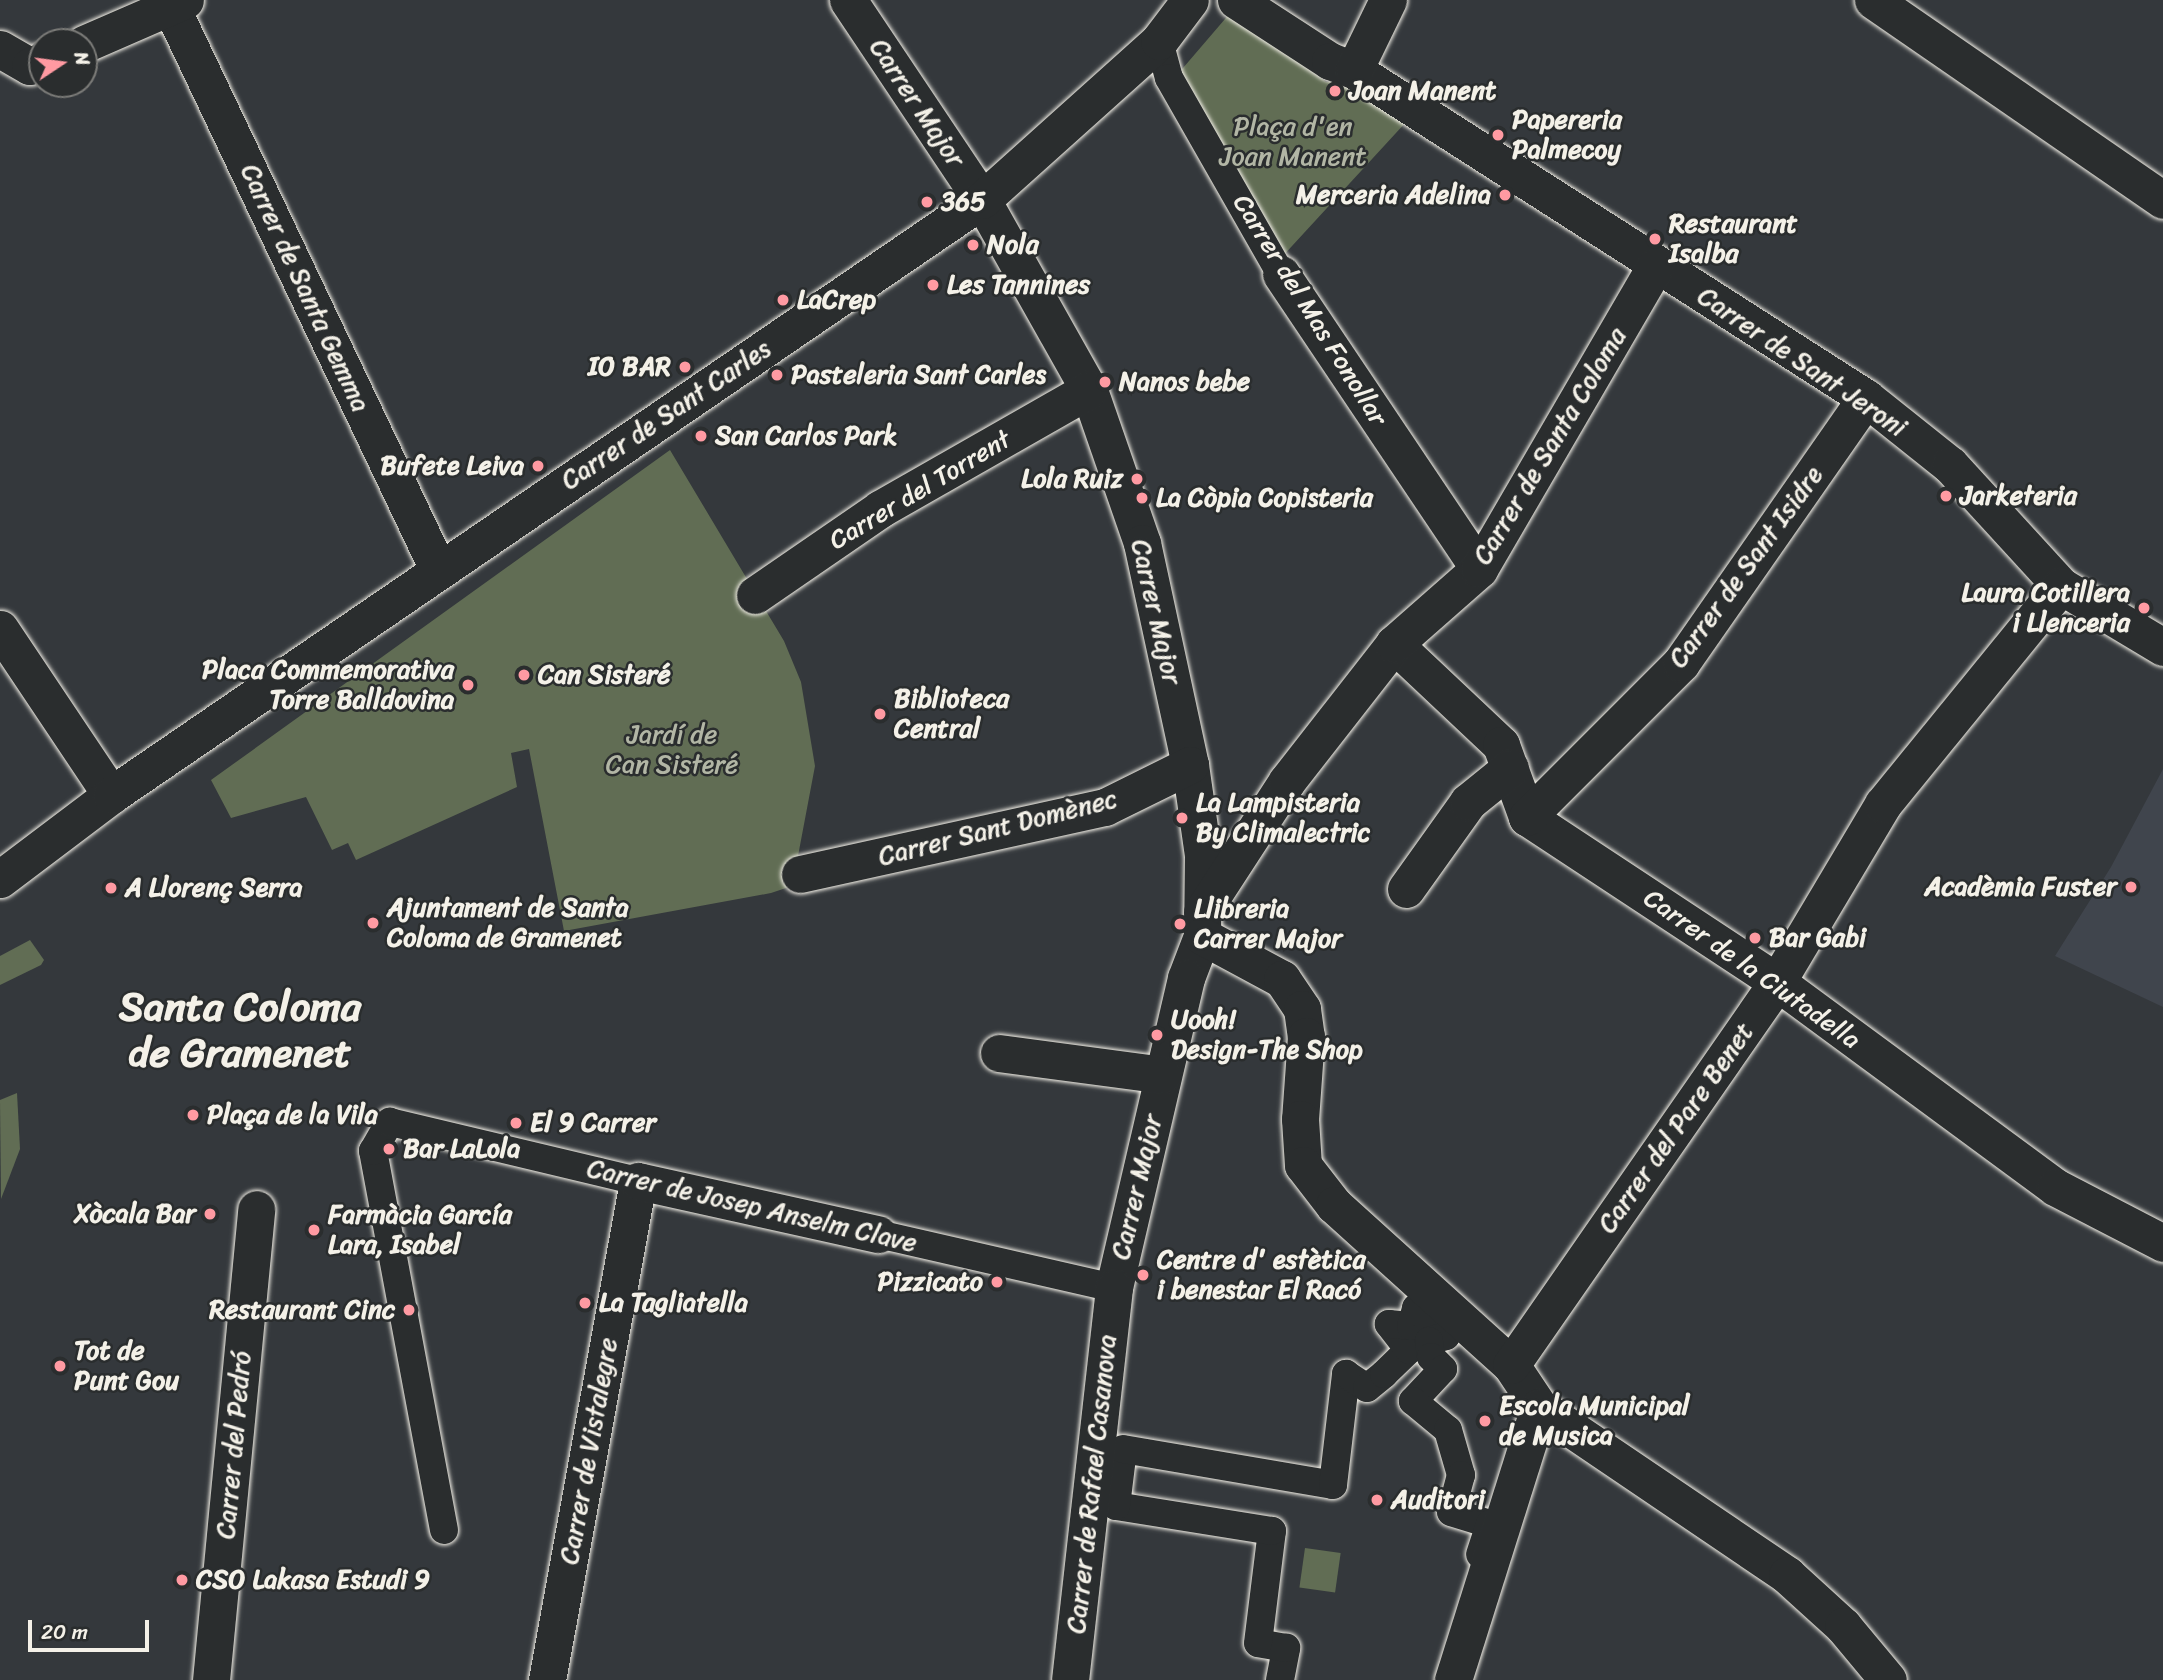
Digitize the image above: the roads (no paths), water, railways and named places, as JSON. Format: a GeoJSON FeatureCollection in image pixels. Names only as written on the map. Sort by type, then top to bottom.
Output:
{"type":"FeatureCollection","features":[{"type":"Feature","properties":{"kind":"street","name":"Carrer Major"},"geometry":{"type":"LineString","coordinates":[[848,0],[982,200],[1088,390],[1142,543],[1190,765],[1203,855],[1202,924],[1186,978],[1114,1288]]}},
{"type":"Feature","properties":{"kind":"street","name":"Carrer de Sant Carles"},"geometry":{"type":"LineString","coordinates":[[111,794],[982,200],[1159,41],[1190,0]]}},
{"type":"Feature","properties":{"kind":"street","name":"Carrer de Sant Jeroni"},"geometry":{"type":"LineString","coordinates":[[1236,0],[1330,61],[1354,70],[1655,266],[1866,398],[1950,465],[2061,586],[2163,647]]}},
{"type":"Feature","properties":{"kind":"street"},"geometry":{"type":"LineString","coordinates":[[1354,70],[1388,0]]}},
{"type":"Feature","properties":{"kind":"street"},"geometry":{"type":"LineString","coordinates":[[1873,0],[2163,200]]}},
{"type":"Feature","properties":{"kind":"street"},"geometry":{"type":"LineString","coordinates":[[98,38],[178,3]]}},
{"type":"Feature","properties":{"kind":"street","name":"Carrer de Santa Gemma"},"geometry":{"type":"LineString","coordinates":[[178,3],[439,569]]}},
{"type":"Feature","properties":{"kind":"street","name":"Carrer del Mas Fonollar"},"geometry":{"type":"LineString","coordinates":[[1159,41],[1169,78],[1281,274],[1479,569]]}},
{"type":"Feature","properties":{"kind":"street"},"geometry":{"type":"LineString","coordinates":[[0,49],[28,65]]}},
{"type":"Feature","properties":{"kind":"street","name":"Carrer de Santa Coloma"},"geometry":{"type":"LineString","coordinates":[[1202,924],[1287,781],[1394,644],[1479,569],[1655,266]]}},
{"type":"Feature","properties":{"kind":"street","name":"Carrer del Torrent"},"geometry":{"type":"LineString","coordinates":[[755,595],[880,509],[1088,390]]}},
{"type":"Feature","properties":{"kind":"street","name":"Carrer de Sant Isidre"},"geometry":{"type":"LineString","coordinates":[[1527,817],[1681,663],[1866,398]]}},
{"type":"Feature","properties":{"kind":"street","name":"Carrer del Pare Benet"},"geometry":{"type":"LineString","coordinates":[[1511,1365],[1777,982],[1883,804],[2061,586]]}},
{"type":"Feature","properties":{"kind":"street"},"geometry":{"type":"LineString","coordinates":[[0,629],[111,794],[0,879]]}},
{"type":"Feature","properties":{"kind":"street"},"geometry":{"type":"LineString","coordinates":[[1394,644],[1501,745],[1527,817]]}},
{"type":"Feature","properties":{"kind":"street","name":"Carrer Sant Domènec"},"geometry":{"type":"LineString","coordinates":[[800,874],[1105,807],[1190,765]]}},
{"type":"Feature","properties":{"kind":"street"},"geometry":{"type":"LineString","coordinates":[[1406,889],[1468,802],[1510,768]]}},
{"type":"Feature","properties":{"kind":"street","name":"Carrer de la Ciutadella"},"geometry":{"type":"LineString","coordinates":[[1527,817],[1777,982],[2055,1187],[2163,1243]]}},
{"type":"Feature","properties":{"kind":"street"},"geometry":{"type":"LineString","coordinates":[[1202,924],[1282,979],[1302,1009],[1306,1036],[1300,1119],[1303,1165],[1334,1205],[1511,1365],[1539,1407],[1787,1575],[1843,1626],[1888,1680]]}},
{"type":"Feature","properties":{"kind":"street"},"geometry":{"type":"LineString","coordinates":[[999,1053],[1163,1074]]}},
{"type":"Feature","properties":{"kind":"street","name":"Carrer de Josep Anselm Clave"},"geometry":{"type":"LineString","coordinates":[[443,1530],[373,1151],[390,1122],[1114,1288]]}},
{"type":"Feature","properties":{"kind":"street","name":"Carrer de Vistalegre"},"geometry":{"type":"LineString","coordinates":[[547,1680],[638,1181]]}},
{"type":"Feature","properties":{"kind":"street","name":"Carrer del Pedró"},"geometry":{"type":"LineString","coordinates":[[211,1680],[256,1209]]}},
{"type":"Feature","properties":{"kind":"street","name":"Carrer de Rafael Casanova"},"geometry":{"type":"LineString","coordinates":[[1070,1680],[1114,1288]]}},
{"type":"Feature","properties":{"kind":"street"},"geometry":{"type":"LineString","coordinates":[[1280,1680],[1286,1648],[1258,1643],[1272,1531],[1116,1506],[1123,1449],[1333,1485],[1346,1374],[1367,1388],[1384,1374],[1409,1350],[1389,1324],[1411,1326],[1416,1308],[1446,1336],[1429,1341],[1431,1357],[1443,1369],[1413,1401],[1448,1430],[1461,1475],[1451,1512],[1490,1524],[1441,1680]]}},
{"type":"Feature","properties":{"kind":"street"},"geometry":{"type":"LineString","coordinates":[[1453,1680],[1539,1407]]}},
{"type":"Feature","properties":{"kind":"place","name":"Joan Manent"},"geometry":{"type":"Point","coordinates":[1335,91]}},
{"type":"Feature","properties":{"kind":"place","name":"Papereria Palmecoy"},"geometry":{"type":"Point","coordinates":[1498,135]}},
{"type":"Feature","properties":{"kind":"place","name":"Merceria Adelina"},"geometry":{"type":"Point","coordinates":[1505,195]}},
{"type":"Feature","properties":{"kind":"place","name":"365"},"geometry":{"type":"Point","coordinates":[927,202]}},
{"type":"Feature","properties":{"kind":"place","name":"Restaurant Isalba"},"geometry":{"type":"Point","coordinates":[1655,239]}},
{"type":"Feature","properties":{"kind":"place","name":"Nola"},"geometry":{"type":"Point","coordinates":[973,245]}},
{"type":"Feature","properties":{"kind":"place","name":"Les Tannines"},"geometry":{"type":"Point","coordinates":[933,285]}},
{"type":"Feature","properties":{"kind":"place","name":"LaCrep"},"geometry":{"type":"Point","coordinates":[783,300]}},
{"type":"Feature","properties":{"kind":"place","name":"IO BAR"},"geometry":{"type":"Point","coordinates":[685,367]}},
{"type":"Feature","properties":{"kind":"place","name":"Pasteleria Sant Carles"},"geometry":{"type":"Point","coordinates":[777,375]}},
{"type":"Feature","properties":{"kind":"place","name":"Nanos bebe"},"geometry":{"type":"Point","coordinates":[1105,382]}},
{"type":"Feature","properties":{"kind":"place","name":"San Carlos Park"},"geometry":{"type":"Point","coordinates":[701,436]}},
{"type":"Feature","properties":{"kind":"place","name":"Bufete Leiva"},"geometry":{"type":"Point","coordinates":[538,466]}},
{"type":"Feature","properties":{"kind":"place","name":"Lola Ruiz"},"geometry":{"type":"Point","coordinates":[1137,479]}},
{"type":"Feature","properties":{"kind":"place","name":"Jarketeria"},"geometry":{"type":"Point","coordinates":[1946,496]}},
{"type":"Feature","properties":{"kind":"place","name":"La Còpia Copisteria"},"geometry":{"type":"Point","coordinates":[1142,498]}},
{"type":"Feature","properties":{"kind":"place","name":"Laura Cotillera i Llenceria"},"geometry":{"type":"Point","coordinates":[2144,608]}},
{"type":"Feature","properties":{"kind":"place","name":"Can Sisteré"},"geometry":{"type":"Point","coordinates":[524,675]}},
{"type":"Feature","properties":{"kind":"place","name":"Placa Commemorativa Torre Balldovina"},"geometry":{"type":"Point","coordinates":[468,685]}},
{"type":"Feature","properties":{"kind":"place","name":"Biblioteca Central"},"geometry":{"type":"Point","coordinates":[880,714]}},
{"type":"Feature","properties":{"kind":"place","name":"La Lampisteria By Climalectric"},"geometry":{"type":"Point","coordinates":[1182,818]}},
{"type":"Feature","properties":{"kind":"place","name":"Acadèmia Fuster"},"geometry":{"type":"Point","coordinates":[2131,887]}},
{"type":"Feature","properties":{"kind":"place","name":"A Llorenç Serra"},"geometry":{"type":"Point","coordinates":[111,888]}},
{"type":"Feature","properties":{"kind":"place","name":"Ajuntament de Santa Coloma de Gramenet"},"geometry":{"type":"Point","coordinates":[373,923]}},
{"type":"Feature","properties":{"kind":"place","name":"Llibreria Carrer Major"},"geometry":{"type":"Point","coordinates":[1180,924]}},
{"type":"Feature","properties":{"kind":"place","name":"Bar Gabi"},"geometry":{"type":"Point","coordinates":[1755,938]}},
{"type":"Feature","properties":{"kind":"place","name":"Uooh! Design-The Shop"},"geometry":{"type":"Point","coordinates":[1157,1035]}},
{"type":"Feature","properties":{"kind":"place","name":"Plaça de la Vila"},"geometry":{"type":"Point","coordinates":[193,1115]}},
{"type":"Feature","properties":{"kind":"place","name":"El 9 Carrer"},"geometry":{"type":"Point","coordinates":[516,1123]}},
{"type":"Feature","properties":{"kind":"place","name":"Bar LaLola"},"geometry":{"type":"Point","coordinates":[389,1149]}},
{"type":"Feature","properties":{"kind":"place","name":"Xòcala Bar"},"geometry":{"type":"Point","coordinates":[210,1214]}},
{"type":"Feature","properties":{"kind":"place","name":"Farmàcia García Lara, Isabel"},"geometry":{"type":"Point","coordinates":[314,1230]}},
{"type":"Feature","properties":{"kind":"place","name":"Centre d' estètica i benestar El Racó"},"geometry":{"type":"Point","coordinates":[1143,1275]}},
{"type":"Feature","properties":{"kind":"place","name":"Pizzicato"},"geometry":{"type":"Point","coordinates":[997,1282]}},
{"type":"Feature","properties":{"kind":"place","name":"La Tagliatella"},"geometry":{"type":"Point","coordinates":[585,1303]}},
{"type":"Feature","properties":{"kind":"place","name":"Restaurant Cinc"},"geometry":{"type":"Point","coordinates":[409,1310]}},
{"type":"Feature","properties":{"kind":"place","name":"Tot de Punt Gou"},"geometry":{"type":"Point","coordinates":[60,1366]}},
{"type":"Feature","properties":{"kind":"place","name":"Escola Municipal de Musica"},"geometry":{"type":"Point","coordinates":[1485,1421]}},
{"type":"Feature","properties":{"kind":"place","name":"Auditori"},"geometry":{"type":"Point","coordinates":[1377,1500]}},
{"type":"Feature","properties":{"kind":"place","name":"CSO Lakasa Estudi 9"},"geometry":{"type":"Point","coordinates":[182,1580]}},
{"type":"Feature","properties":{"kind":"district","name":"Santa Coloma de Gramenet"},"geometry":{"type":"Point","coordinates":[240,1030]}},
{"type":"Feature","properties":{"kind":"park label","name":"Plaça d'en Joan Manent"},"geometry":{"type":"Point","coordinates":[1293,142]}},
{"type":"Feature","properties":{"kind":"park label","name":"Jardí de Can Sisteré"},"geometry":{"type":"Point","coordinates":[672,750]}}]}
